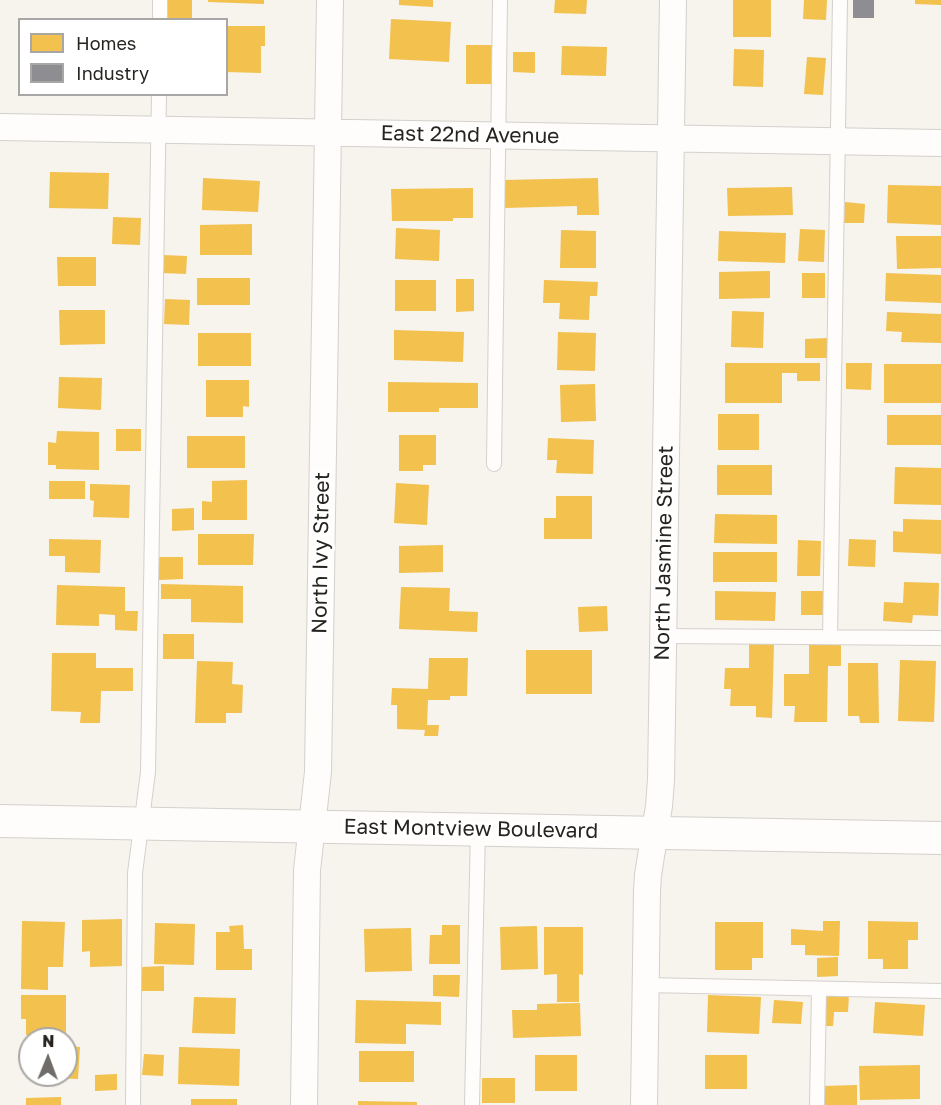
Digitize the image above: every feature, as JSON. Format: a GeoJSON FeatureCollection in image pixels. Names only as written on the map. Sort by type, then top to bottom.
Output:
{"type":"FeatureCollection","features":[{"type":"Feature","properties":{"kind":"street","name":"North Ivy Street"},"geometry":{"type":"LineString","coordinates":[[304,1105],[307,870],[318,772],[330,0]]}},
{"type":"Feature","properties":{"kind":"street","name":"North Jasmine Street"},"geometry":{"type":"LineString","coordinates":[[644,1105],[647,883],[656,832],[661,777],[673,0]]}},
{"type":"Feature","properties":{"kind":"street","name":"East 22nd Avenue"},"geometry":{"type":"LineString","coordinates":[[0,127],[941,142]]}},
{"type":"Feature","properties":{"kind":"street","name":"East Montview Boulevard"},"geometry":{"type":"LineString","coordinates":[[0,822],[941,838]]}},
{"type":"Feature","properties":{"kind":"lane"},"geometry":{"type":"LineString","coordinates":[[160,0],[160,18]]}},
{"type":"Feature","properties":{"kind":"lane"},"geometry":{"type":"LineString","coordinates":[[494,464],[500,0]]}},
{"type":"Feature","properties":{"kind":"lane"},"geometry":{"type":"LineString","coordinates":[[830,637],[840,0]]}},
{"type":"Feature","properties":{"kind":"lane"},"geometry":{"type":"LineString","coordinates":[[133,1105],[135,873],[148,768],[159,96]]}},
{"type":"Feature","properties":{"kind":"lane"},"geometry":{"type":"LineString","coordinates":[[662,636],[941,638]]}},
{"type":"Feature","properties":{"kind":"lane"},"geometry":{"type":"LineString","coordinates":[[472,1105],[478,829]]}},
{"type":"Feature","properties":{"kind":"lane"},"geometry":{"type":"LineString","coordinates":[[645,985],[941,991]]}},
{"type":"Feature","properties":{"kind":"lane"},"geometry":{"type":"LineString","coordinates":[[816,1105],[819,989]]}},
{"type":"Feature","properties":{"kind":"building: Homes"},"geometry":{"type":"Polygon","coordinates":[[[165,0],[192,0],[192,18],[164,18],[165,0]]]}},
{"type":"Feature","properties":{"kind":"building: Homes"},"geometry":{"type":"Polygon","coordinates":[[[208,0],[264,0],[264,4],[208,2],[208,0]]]}},
{"type":"Feature","properties":{"kind":"building: Homes"},"geometry":{"type":"Polygon","coordinates":[[[399,0],[433,0],[433,7],[399,5],[399,0]]]}},
{"type":"Feature","properties":{"kind":"building: Homes"},"geometry":{"type":"Polygon","coordinates":[[[555,0],[587,0],[586,14],[554,13],[555,0]]]}},
{"type":"Feature","properties":{"kind":"building: Homes"},"geometry":{"type":"Polygon","coordinates":[[[733,0],[771,0],[771,37],[733,37],[733,0]]]}},
{"type":"Feature","properties":{"kind":"building: Homes"},"geometry":{"type":"Polygon","coordinates":[[[804,0],[827,0],[826,20],[803,19],[804,0]]]}},
{"type":"Feature","properties":{"kind":"building: Homes"},"geometry":{"type":"Polygon","coordinates":[[[915,0],[941,0],[941,5],[915,4],[915,0]]]}},
{"type":"Feature","properties":{"kind":"building: Homes"},"geometry":{"type":"Polygon","coordinates":[[[391,19],[451,22],[449,62],[389,59],[391,19]]]}},
{"type":"Feature","properties":{"kind":"building: Homes"},"geometry":{"type":"Polygon","coordinates":[[[228,26],[265,26],[265,46],[261,46],[261,73],[228,72],[228,26]]]}},
{"type":"Feature","properties":{"kind":"building: Homes"},"geometry":{"type":"Polygon","coordinates":[[[466,45],[492,45],[491,84],[466,84],[466,45]]]}},
{"type":"Feature","properties":{"kind":"building: Homes"},"geometry":{"type":"Polygon","coordinates":[[[562,46],[607,47],[606,76],[561,75],[562,46]]]}},
{"type":"Feature","properties":{"kind":"building: Homes"},"geometry":{"type":"Polygon","coordinates":[[[734,49],[764,50],[763,87],[733,86],[734,49]]]}},
{"type":"Feature","properties":{"kind":"building: Homes"},"geometry":{"type":"Polygon","coordinates":[[[513,52],[535,52],[535,73],[513,72],[513,52]]]}},
{"type":"Feature","properties":{"kind":"building: Homes"},"geometry":{"type":"Polygon","coordinates":[[[807,57],[826,58],[823,95],[804,94],[807,57]]]}},
{"type":"Feature","properties":{"kind":"building: Homes"},"geometry":{"type":"Polygon","coordinates":[[[50,172],[109,173],[108,209],[49,208],[50,172]]]}},
{"type":"Feature","properties":{"kind":"building: Homes"},"geometry":{"type":"Polygon","coordinates":[[[203,178],[260,181],[258,212],[202,210],[203,178]]]}},
{"type":"Feature","properties":{"kind":"building: Homes"},"geometry":{"type":"Polygon","coordinates":[[[598,178],[599,215],[577,215],[577,206],[505,208],[504,180],[598,178]]]}},
{"type":"Feature","properties":{"kind":"building: Homes"},"geometry":{"type":"Polygon","coordinates":[[[888,185],[941,186],[941,225],[887,223],[888,185]]]}},
{"type":"Feature","properties":{"kind":"building: Homes"},"geometry":{"type":"Polygon","coordinates":[[[792,187],[793,215],[728,216],[727,188],[792,187]]]}},
{"type":"Feature","properties":{"kind":"building: Homes"},"geometry":{"type":"Polygon","coordinates":[[[473,188],[473,218],[453,218],[453,221],[392,221],[391,189],[473,188]]]}},
{"type":"Feature","properties":{"kind":"building: Homes"},"geometry":{"type":"Polygon","coordinates":[[[845,202],[865,204],[864,223],[844,223],[845,202]]]}},
{"type":"Feature","properties":{"kind":"building: Homes"},"geometry":{"type":"Polygon","coordinates":[[[113,217],[141,218],[140,245],[112,244],[113,217]]]}},
{"type":"Feature","properties":{"kind":"building: Homes"},"geometry":{"type":"Polygon","coordinates":[[[252,224],[252,255],[200,255],[200,225],[252,224]]]}},
{"type":"Feature","properties":{"kind":"building: Homes"},"geometry":{"type":"Polygon","coordinates":[[[396,228],[440,230],[439,261],[395,259],[396,228]]]}},
{"type":"Feature","properties":{"kind":"building: Homes"},"geometry":{"type":"Polygon","coordinates":[[[800,229],[825,230],[824,262],[798,261],[800,229]]]}},
{"type":"Feature","properties":{"kind":"building: Homes"},"geometry":{"type":"Polygon","coordinates":[[[561,230],[596,231],[596,268],[560,268],[561,230]]]}},
{"type":"Feature","properties":{"kind":"building: Homes"},"geometry":{"type":"Polygon","coordinates":[[[719,231],[786,233],[785,263],[718,261],[719,231]]]}},
{"type":"Feature","properties":{"kind":"building: Homes"},"geometry":{"type":"Polygon","coordinates":[[[896,236],[941,236],[941,268],[897,269],[896,236]]]}},
{"type":"Feature","properties":{"kind":"building: Homes"},"geometry":{"type":"Polygon","coordinates":[[[162,255],[187,256],[186,274],[162,273],[162,255]]]}},
{"type":"Feature","properties":{"kind":"building: Homes"},"geometry":{"type":"Polygon","coordinates":[[[57,257],[96,257],[96,286],[58,286],[57,257]]]}},
{"type":"Feature","properties":{"kind":"building: Homes"},"geometry":{"type":"Polygon","coordinates":[[[770,271],[770,298],[719,299],[719,272],[770,271]]]}},
{"type":"Feature","properties":{"kind":"building: Homes"},"geometry":{"type":"Polygon","coordinates":[[[802,273],[825,273],[825,298],[802,298],[802,273]]]}},
{"type":"Feature","properties":{"kind":"building: Homes"},"geometry":{"type":"Polygon","coordinates":[[[886,273],[941,275],[941,303],[885,301],[886,273]]]}},
{"type":"Feature","properties":{"kind":"building: Homes"},"geometry":{"type":"Polygon","coordinates":[[[197,278],[250,278],[250,305],[197,305],[197,278]]]}},
{"type":"Feature","properties":{"kind":"building: Homes"},"geometry":{"type":"Polygon","coordinates":[[[456,279],[474,279],[474,311],[456,312],[456,279]]]}},
{"type":"Feature","properties":{"kind":"building: Homes"},"geometry":{"type":"Polygon","coordinates":[[[395,280],[436,280],[436,311],[395,311],[395,280]]]}},
{"type":"Feature","properties":{"kind":"building: Homes"},"geometry":{"type":"Polygon","coordinates":[[[544,280],[598,282],[597,296],[590,296],[589,320],[559,319],[560,303],[543,303],[544,280]]]}},
{"type":"Feature","properties":{"kind":"building: Homes"},"geometry":{"type":"Polygon","coordinates":[[[165,299],[190,300],[189,325],[164,324],[165,299]]]}},
{"type":"Feature","properties":{"kind":"building: Homes"},"geometry":{"type":"Polygon","coordinates":[[[59,310],[105,310],[105,344],[60,345],[59,310]]]}},
{"type":"Feature","properties":{"kind":"building: Homes"},"geometry":{"type":"Polygon","coordinates":[[[732,311],[764,312],[763,348],[731,347],[732,311]]]}},
{"type":"Feature","properties":{"kind":"building: Homes"},"geometry":{"type":"Polygon","coordinates":[[[887,312],[941,314],[941,343],[901,342],[902,332],[886,331],[887,312]]]}},
{"type":"Feature","properties":{"kind":"building: Homes"},"geometry":{"type":"Polygon","coordinates":[[[394,330],[464,332],[463,362],[394,360],[394,330]]]}},
{"type":"Feature","properties":{"kind":"building: Homes"},"geometry":{"type":"Polygon","coordinates":[[[558,332],[596,333],[595,371],[557,370],[558,332]]]}},
{"type":"Feature","properties":{"kind":"building: Homes"},"geometry":{"type":"Polygon","coordinates":[[[198,333],[251,333],[251,366],[198,366],[198,333]]]}},
{"type":"Feature","properties":{"kind":"building: Homes"},"geometry":{"type":"Polygon","coordinates":[[[828,338],[828,358],[805,358],[805,339],[828,338]]]}},
{"type":"Feature","properties":{"kind":"building: Homes"},"geometry":{"type":"Polygon","coordinates":[[[725,363],[820,363],[820,381],[797,381],[797,373],[782,373],[782,403],[725,403],[725,363]]]}},
{"type":"Feature","properties":{"kind":"building: Homes"},"geometry":{"type":"Polygon","coordinates":[[[846,363],[872,363],[871,390],[846,389],[846,363]]]}},
{"type":"Feature","properties":{"kind":"building: Homes"},"geometry":{"type":"Polygon","coordinates":[[[884,364],[941,364],[941,403],[884,403],[884,364]]]}},
{"type":"Feature","properties":{"kind":"building: Homes"},"geometry":{"type":"Polygon","coordinates":[[[59,377],[102,378],[101,410],[58,408],[59,377]]]}},
{"type":"Feature","properties":{"kind":"building: Homes"},"geometry":{"type":"Polygon","coordinates":[[[206,380],[249,380],[249,407],[243,406],[243,417],[206,417],[206,380]]]}},
{"type":"Feature","properties":{"kind":"building: Homes"},"geometry":{"type":"Polygon","coordinates":[[[388,382],[478,383],[478,408],[439,408],[439,412],[388,412],[388,382]]]}},
{"type":"Feature","properties":{"kind":"building: Homes"},"geometry":{"type":"Polygon","coordinates":[[[595,384],[596,421],[561,422],[560,385],[595,384]]]}},
{"type":"Feature","properties":{"kind":"building: Homes"},"geometry":{"type":"Polygon","coordinates":[[[718,414],[759,414],[759,450],[718,450],[718,414]]]}},
{"type":"Feature","properties":{"kind":"building: Homes"},"geometry":{"type":"Polygon","coordinates":[[[887,415],[941,415],[941,445],[887,445],[887,415]]]}},
{"type":"Feature","properties":{"kind":"building: Homes"},"geometry":{"type":"Polygon","coordinates":[[[116,429],[141,429],[141,451],[116,451],[116,429]]]}},
{"type":"Feature","properties":{"kind":"building: Homes"},"geometry":{"type":"Polygon","coordinates":[[[57,431],[99,432],[99,470],[56,469],[56,465],[48,465],[48,442],[56,443],[57,431]]]}},
{"type":"Feature","properties":{"kind":"building: Homes"},"geometry":{"type":"Polygon","coordinates":[[[399,435],[436,435],[436,465],[423,465],[423,471],[399,471],[399,435]]]}},
{"type":"Feature","properties":{"kind":"building: Homes"},"geometry":{"type":"Polygon","coordinates":[[[187,436],[245,436],[245,468],[187,468],[187,436]]]}},
{"type":"Feature","properties":{"kind":"building: Homes"},"geometry":{"type":"Polygon","coordinates":[[[548,438],[594,440],[593,474],[556,473],[557,460],[547,460],[548,438]]]}},
{"type":"Feature","properties":{"kind":"building: Homes"},"geometry":{"type":"Polygon","coordinates":[[[717,465],[772,465],[772,495],[717,495],[717,465]]]}},
{"type":"Feature","properties":{"kind":"building: Homes"},"geometry":{"type":"Polygon","coordinates":[[[895,467],[941,468],[941,505],[894,504],[895,467]]]}},
{"type":"Feature","properties":{"kind":"building: Homes"},"geometry":{"type":"Polygon","coordinates":[[[247,480],[247,520],[202,520],[202,501],[212,502],[212,481],[247,480]]]}},
{"type":"Feature","properties":{"kind":"building: Homes"},"geometry":{"type":"Polygon","coordinates":[[[49,481],[85,481],[85,499],[49,499],[49,481]]]}},
{"type":"Feature","properties":{"kind":"building: Homes"},"geometry":{"type":"Polygon","coordinates":[[[396,483],[429,485],[427,525],[394,523],[396,483]]]}},
{"type":"Feature","properties":{"kind":"building: Homes"},"geometry":{"type":"Polygon","coordinates":[[[90,484],[130,485],[129,518],[93,517],[94,501],[90,500],[90,484]]]}},
{"type":"Feature","properties":{"kind":"building: Homes"},"geometry":{"type":"Polygon","coordinates":[[[556,496],[592,496],[592,539],[544,539],[544,518],[556,518],[556,496]]]}},
{"type":"Feature","properties":{"kind":"building: Homes"},"geometry":{"type":"Polygon","coordinates":[[[194,508],[194,530],[172,531],[172,509],[194,508]]]}},
{"type":"Feature","properties":{"kind":"building: Homes"},"geometry":{"type":"Polygon","coordinates":[[[715,514],[777,515],[777,544],[714,543],[715,514]]]}},
{"type":"Feature","properties":{"kind":"building: Homes"},"geometry":{"type":"Polygon","coordinates":[[[903,519],[941,520],[941,554],[893,552],[893,531],[903,532],[903,519]]]}},
{"type":"Feature","properties":{"kind":"building: Homes"},"geometry":{"type":"Polygon","coordinates":[[[198,534],[254,534],[253,565],[198,565],[198,534]]]}},
{"type":"Feature","properties":{"kind":"building: Homes"},"geometry":{"type":"Polygon","coordinates":[[[49,539],[101,540],[100,573],[65,572],[65,556],[49,556],[49,539]]]}},
{"type":"Feature","properties":{"kind":"building: Homes"},"geometry":{"type":"Polygon","coordinates":[[[849,539],[876,540],[875,567],[848,566],[849,539]]]}},
{"type":"Feature","properties":{"kind":"building: Homes"},"geometry":{"type":"Polygon","coordinates":[[[798,540],[821,541],[820,576],[797,576],[798,540]]]}},
{"type":"Feature","properties":{"kind":"building: Homes"},"geometry":{"type":"Polygon","coordinates":[[[443,545],[443,572],[399,573],[399,546],[443,545]]]}},
{"type":"Feature","properties":{"kind":"building: Homes"},"geometry":{"type":"Polygon","coordinates":[[[713,552],[777,552],[777,582],[713,582],[713,552]]]}},
{"type":"Feature","properties":{"kind":"building: Homes"},"geometry":{"type":"Polygon","coordinates":[[[159,557],[183,557],[183,579],[159,580],[159,557]]]}},
{"type":"Feature","properties":{"kind":"building: Homes"},"geometry":{"type":"Polygon","coordinates":[[[904,582],[939,583],[938,616],[913,615],[912,623],[883,621],[884,602],[903,603],[904,582]]]}},
{"type":"Feature","properties":{"kind":"building: Homes"},"geometry":{"type":"Polygon","coordinates":[[[161,584],[243,586],[243,623],[191,622],[191,599],[161,599],[161,584]]]}},
{"type":"Feature","properties":{"kind":"building: Homes"},"geometry":{"type":"Polygon","coordinates":[[[57,585],[125,587],[125,611],[138,611],[137,631],[115,630],[115,615],[99,614],[99,626],[56,625],[57,585]]]}},
{"type":"Feature","properties":{"kind":"building: Homes"},"geometry":{"type":"Polygon","coordinates":[[[401,587],[450,588],[449,611],[478,612],[477,632],[399,629],[401,587]]]}},
{"type":"Feature","properties":{"kind":"building: Homes"},"geometry":{"type":"Polygon","coordinates":[[[715,591],[776,592],[775,621],[715,620],[715,591]]]}},
{"type":"Feature","properties":{"kind":"building: Homes"},"geometry":{"type":"Polygon","coordinates":[[[801,591],[824,591],[824,615],[801,615],[801,591]]]}},
{"type":"Feature","properties":{"kind":"building: Homes"},"geometry":{"type":"Polygon","coordinates":[[[607,606],[608,631],[579,632],[578,607],[607,606]]]}},
{"type":"Feature","properties":{"kind":"building: Homes"},"geometry":{"type":"Polygon","coordinates":[[[163,634],[194,634],[194,659],[163,659],[163,634]]]}},
{"type":"Feature","properties":{"kind":"building: Homes"},"geometry":{"type":"Polygon","coordinates":[[[749,644],[774,644],[772,718],[756,717],[756,706],[730,706],[731,689],[724,689],[725,668],[749,668],[749,644]]]}},
{"type":"Feature","properties":{"kind":"building: Homes"},"geometry":{"type":"Polygon","coordinates":[[[809,645],[841,645],[841,666],[828,666],[827,722],[794,722],[795,706],[784,706],[784,674],[809,674],[809,645]]]}},
{"type":"Feature","properties":{"kind":"building: Homes"},"geometry":{"type":"Polygon","coordinates":[[[526,650],[592,650],[592,694],[526,694],[526,650]]]}},
{"type":"Feature","properties":{"kind":"building: Homes"},"geometry":{"type":"Polygon","coordinates":[[[52,653],[96,653],[96,668],[133,668],[133,691],[101,691],[100,723],[80,723],[81,712],[51,711],[52,653]]]}},
{"type":"Feature","properties":{"kind":"building: Homes"},"geometry":{"type":"Polygon","coordinates":[[[429,658],[468,658],[467,696],[450,696],[450,700],[428,700],[427,725],[439,725],[438,736],[424,736],[425,730],[397,729],[397,705],[391,705],[392,688],[428,689],[429,658]]]}},
{"type":"Feature","properties":{"kind":"building: Homes"},"geometry":{"type":"Polygon","coordinates":[[[900,660],[936,661],[934,722],[898,721],[900,660]]]}},
{"type":"Feature","properties":{"kind":"building: Homes"},"geometry":{"type":"Polygon","coordinates":[[[197,661],[233,662],[232,684],[243,685],[242,713],[226,713],[226,723],[195,723],[197,661]]]}},
{"type":"Feature","properties":{"kind":"building: Homes"},"geometry":{"type":"Polygon","coordinates":[[[848,663],[878,663],[879,723],[860,723],[859,716],[848,716],[848,663]]]}},
{"type":"Feature","properties":{"kind":"building: Homes"},"geometry":{"type":"Polygon","coordinates":[[[122,919],[122,966],[90,967],[90,951],[82,952],[82,920],[122,919]]]}},
{"type":"Feature","properties":{"kind":"building: Homes"},"geometry":{"type":"Polygon","coordinates":[[[22,921],[65,922],[63,967],[48,967],[48,990],[21,989],[22,921]]]}},
{"type":"Feature","properties":{"kind":"building: Homes"},"geometry":{"type":"Polygon","coordinates":[[[823,921],[840,921],[839,956],[805,955],[805,945],[791,945],[791,929],[823,931],[823,921]]]}},
{"type":"Feature","properties":{"kind":"building: Homes"},"geometry":{"type":"Polygon","coordinates":[[[868,921],[918,922],[918,940],[908,940],[908,969],[883,969],[883,959],[868,959],[868,921]]]}},
{"type":"Feature","properties":{"kind":"building: Homes"},"geometry":{"type":"Polygon","coordinates":[[[715,922],[763,922],[763,958],[752,958],[752,970],[715,970],[715,922]]]}},
{"type":"Feature","properties":{"kind":"building: Homes"},"geometry":{"type":"Polygon","coordinates":[[[155,923],[195,924],[194,965],[154,964],[155,923]]]}},
{"type":"Feature","properties":{"kind":"building: Homes"},"geometry":{"type":"Polygon","coordinates":[[[243,925],[244,949],[252,949],[252,970],[216,970],[216,932],[230,932],[229,926],[243,925]]]}},
{"type":"Feature","properties":{"kind":"building: Homes"},"geometry":{"type":"Polygon","coordinates":[[[442,925],[460,925],[460,964],[429,964],[430,935],[442,935],[442,925]]]}},
{"type":"Feature","properties":{"kind":"building: Homes"},"geometry":{"type":"Polygon","coordinates":[[[537,926],[538,969],[501,970],[500,927],[537,926]]]}},
{"type":"Feature","properties":{"kind":"building: Homes"},"geometry":{"type":"Polygon","coordinates":[[[544,927],[583,927],[583,975],[579,974],[579,1002],[557,1002],[557,974],[544,975],[544,927]]]}},
{"type":"Feature","properties":{"kind":"building: Homes"},"geometry":{"type":"Polygon","coordinates":[[[411,928],[412,971],[365,972],[364,929],[411,928]]]}},
{"type":"Feature","properties":{"kind":"building: Homes"},"geometry":{"type":"Polygon","coordinates":[[[838,957],[838,976],[817,977],[817,958],[838,957]]]}},
{"type":"Feature","properties":{"kind":"building: Homes"},"geometry":{"type":"Polygon","coordinates":[[[164,966],[164,991],[142,991],[142,967],[164,966]]]}},
{"type":"Feature","properties":{"kind":"building: Homes"},"geometry":{"type":"Polygon","coordinates":[[[433,975],[460,975],[459,997],[433,996],[433,975]]]}},
{"type":"Feature","properties":{"kind":"building: Homes"},"geometry":{"type":"Polygon","coordinates":[[[822,993],[849,995],[848,1012],[834,1012],[833,1026],[820,1026],[822,993]]]}},
{"type":"Feature","properties":{"kind":"building: Homes"},"geometry":{"type":"Polygon","coordinates":[[[21,995],[66,995],[66,1027],[26,1027],[26,1019],[21,1019],[21,995]]]}},
{"type":"Feature","properties":{"kind":"building: Homes"},"geometry":{"type":"Polygon","coordinates":[[[708,995],[761,997],[759,1034],[707,1032],[708,995]]]}},
{"type":"Feature","properties":{"kind":"building: Homes"},"geometry":{"type":"Polygon","coordinates":[[[194,997],[236,998],[235,1034],[192,1033],[194,997]]]}},
{"type":"Feature","properties":{"kind":"building: Homes"},"geometry":{"type":"Polygon","coordinates":[[[356,1000],[441,1002],[441,1025],[406,1024],[406,1044],[355,1043],[356,1000]]]}},
{"type":"Feature","properties":{"kind":"building: Homes"},"geometry":{"type":"Polygon","coordinates":[[[774,1000],[803,1002],[801,1024],[772,1023],[774,1000]]]}},
{"type":"Feature","properties":{"kind":"building: Homes"},"geometry":{"type":"Polygon","coordinates":[[[875,1002],[925,1005],[923,1036],[873,1033],[875,1002]]]}},
{"type":"Feature","properties":{"kind":"building: Homes"},"geometry":{"type":"Polygon","coordinates":[[[580,1003],[581,1036],[513,1038],[512,1010],[537,1010],[537,1004],[580,1003]]]}},
{"type":"Feature","properties":{"kind":"building: Homes"},"geometry":{"type":"Polygon","coordinates":[[[78,1047],[80,1047],[78,1079],[78,1047]]]}},
{"type":"Feature","properties":{"kind":"building: Homes"},"geometry":{"type":"Polygon","coordinates":[[[179,1047],[240,1049],[239,1086],[178,1084],[179,1047]]]}},
{"type":"Feature","properties":{"kind":"building: Homes"},"geometry":{"type":"Polygon","coordinates":[[[359,1051],[414,1051],[414,1082],[359,1082],[359,1051]]]}},
{"type":"Feature","properties":{"kind":"building: Homes"},"geometry":{"type":"Polygon","coordinates":[[[144,1054],[164,1055],[163,1076],[142,1075],[144,1054]]]}},
{"type":"Feature","properties":{"kind":"building: Homes"},"geometry":{"type":"Polygon","coordinates":[[[535,1055],[577,1055],[577,1091],[535,1091],[535,1055]]]}},
{"type":"Feature","properties":{"kind":"building: Homes"},"geometry":{"type":"Polygon","coordinates":[[[705,1055],[747,1055],[747,1089],[705,1089],[705,1055]]]}},
{"type":"Feature","properties":{"kind":"building: Homes"},"geometry":{"type":"Polygon","coordinates":[[[920,1065],[920,1099],[860,1100],[859,1066],[920,1065]]]}},
{"type":"Feature","properties":{"kind":"building: Homes"},"geometry":{"type":"Polygon","coordinates":[[[117,1074],[117,1090],[95,1091],[95,1075],[117,1074]]]}},
{"type":"Feature","properties":{"kind":"building: Homes"},"geometry":{"type":"Polygon","coordinates":[[[482,1078],[515,1078],[515,1103],[482,1103],[482,1078]]]}},
{"type":"Feature","properties":{"kind":"building: Homes"},"geometry":{"type":"Polygon","coordinates":[[[857,1085],[857,1105],[822,1105],[822,1086],[857,1085]]]}},
{"type":"Feature","properties":{"kind":"building: Homes"},"geometry":{"type":"Polygon","coordinates":[[[61,1097],[61,1105],[26,1105],[26,1098],[61,1097]]]}},
{"type":"Feature","properties":{"kind":"building: Homes"},"geometry":{"type":"Polygon","coordinates":[[[191,1099],[237,1099],[237,1105],[191,1105],[191,1099]]]}},
{"type":"Feature","properties":{"kind":"building: Homes"},"geometry":{"type":"Polygon","coordinates":[[[358,1101],[417,1102],[417,1105],[358,1105],[358,1101]]]}},
{"type":"Feature","properties":{"kind":"building: Industry"},"geometry":{"type":"Polygon","coordinates":[[[853,0],[874,0],[874,18],[853,18],[853,0]]]}}]}
